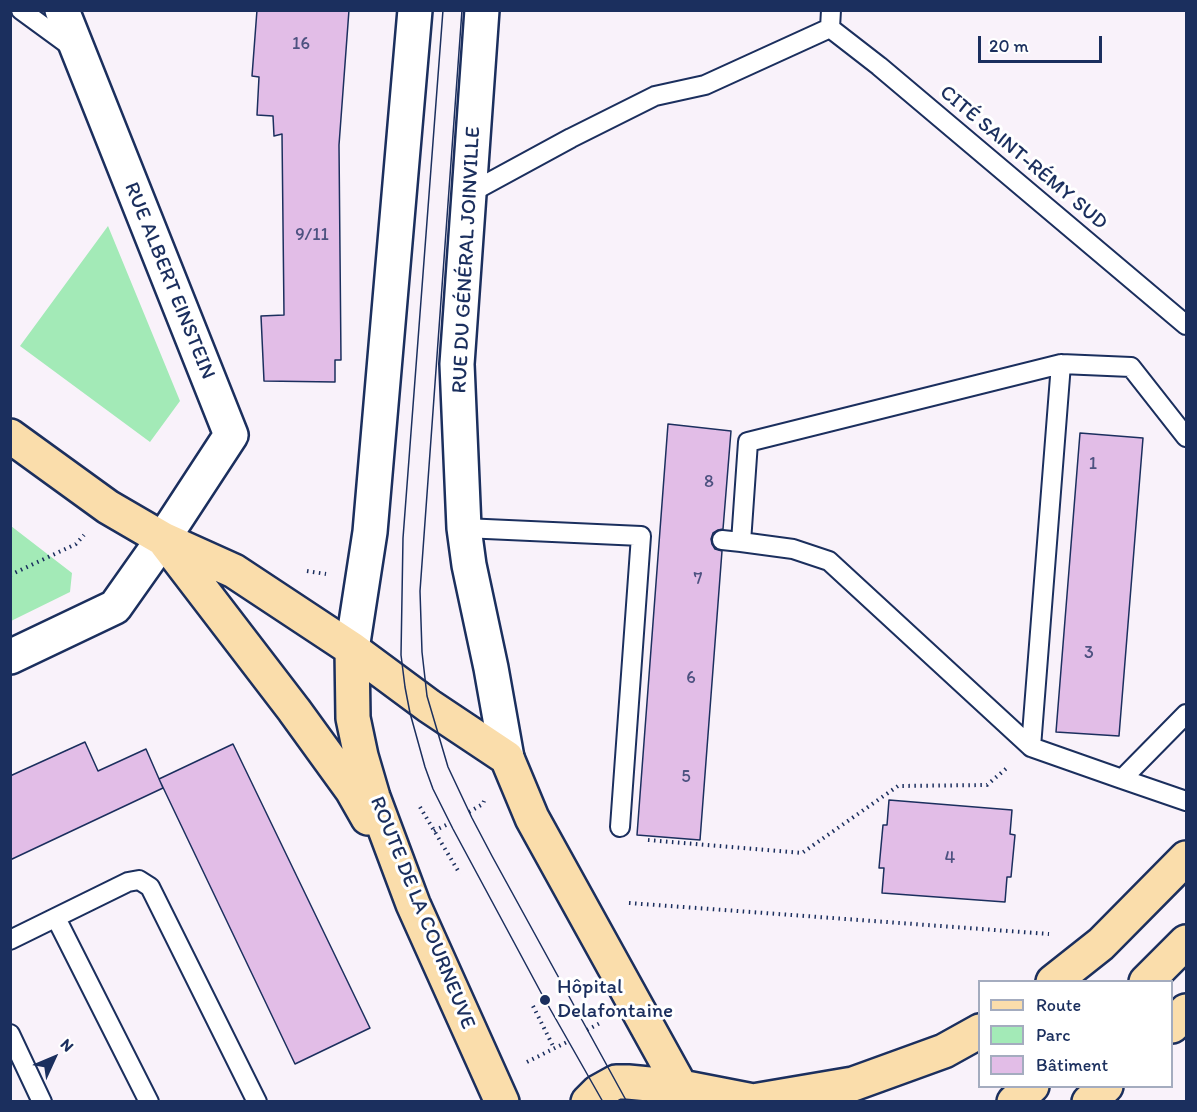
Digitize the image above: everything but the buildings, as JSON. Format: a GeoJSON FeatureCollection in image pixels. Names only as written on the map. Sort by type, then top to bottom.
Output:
{"type":"FeatureCollection","features":[{"type":"Feature","properties":{"kind":"main road","name":"RUE ALBERT EINSTEIN"},"geometry":{"type":"LineString","coordinates":[[62,10],[231,435],[163,539]]}},
{"type":"Feature","properties":{"kind":"main road"},"geometry":{"type":"LineString","coordinates":[[352,649],[369,541],[415,10]]}},
{"type":"Feature","properties":{"kind":"main road","name":"RUE DU GÉNÉRAL JOINVILLE"},"geometry":{"type":"LineString","coordinates":[[482,10],[457,364],[464,528],[469,566],[507,758]]}},
{"type":"Feature","properties":{"kind":"main road"},"geometry":{"type":"LineString","coordinates":[[10,436],[108,507],[163,539],[234,571],[352,649],[429,706],[507,758],[532,818],[686,1094]]}},
{"type":"Feature","properties":{"kind":"main road"},"geometry":{"type":"LineString","coordinates":[[10,657],[115,607],[163,539]]}},
{"type":"Feature","properties":{"kind":"main road"},"geometry":{"type":"LineString","coordinates":[[163,539],[352,790],[414,904]]}},
{"type":"Feature","properties":{"kind":"main road","name":"ROUTE DE LA COURNEUVE"},"geometry":{"type":"LineString","coordinates":[[352,649],[353,718],[373,797],[414,904],[497,1091]]}},
{"type":"Feature","properties":{"kind":"main road"},"geometry":{"type":"LineString","coordinates":[[1054,980],[1101,944],[1186,858]]}},
{"type":"Feature","properties":{"kind":"main road"},"geometry":{"type":"LineString","coordinates":[[1147,980],[1186,942]]}},
{"type":"Feature","properties":{"kind":"main road"},"geometry":{"type":"LineString","coordinates":[[1173,1025],[1186,1011]]}},
{"type":"Feature","properties":{"kind":"main road"},"geometry":{"type":"LineString","coordinates":[[588,1101],[598,1092],[616,1082],[686,1094],[753,1101],[853,1084],[944,1051],[978,1032]]}},
{"type":"Feature","properties":{"kind":"main road"},"geometry":{"type":"LineString","coordinates":[[1014,1101],[1030,1088]]}},
{"type":"Feature","properties":{"kind":"main road"},"geometry":{"type":"LineString","coordinates":[[1089,1101],[1104,1088]]}},
{"type":"Feature","properties":{"kind":"lane"},"geometry":{"type":"LineString","coordinates":[[21,10],[79,53]]}},
{"type":"Feature","properties":{"kind":"lane","name":"CITÉ SAINT-RÉMY SUD"},"geometry":{"type":"LineString","coordinates":[[468,194],[655,96],[705,85],[831,19],[879,66],[1186,325]]}},
{"type":"Feature","properties":{"kind":"lane"},"geometry":{"type":"LineString","coordinates":[[1031,747],[1061,364]]}},
{"type":"Feature","properties":{"kind":"lane"},"geometry":{"type":"LineString","coordinates":[[741,542],[748,442],[1061,364],[1131,367],[1186,437]]}},
{"type":"Feature","properties":{"kind":"lane"},"geometry":{"type":"LineString","coordinates":[[464,528],[650,536],[620,827]]}},
{"type":"Feature","properties":{"kind":"lane"},"geometry":{"type":"LineString","coordinates":[[722,540],[794,549],[830,561],[1031,747],[1186,801]]}},
{"type":"Feature","properties":{"kind":"lane"},"geometry":{"type":"LineString","coordinates":[[1122,778],[1186,714]]}},
{"type":"Feature","properties":{"kind":"lane"},"geometry":{"type":"LineString","coordinates":[[10,940],[128,882],[139,880],[150,887],[257,1101]]}},
{"type":"Feature","properties":{"kind":"lane"},"geometry":{"type":"LineString","coordinates":[[56,918],[148,1101]]}},
{"type":"Feature","properties":{"kind":"lane"},"geometry":{"type":"LineString","coordinates":[[10,1034],[42,1101]]}},
{"type":"Feature","properties":{"kind":"path"},"geometry":{"type":"LineString","coordinates":[[10,575],[76,544],[108,507]]}},
{"type":"Feature","properties":{"kind":"path"},"geometry":{"type":"LineString","coordinates":[[620,827],[619,838],[802,853],[898,786],[987,785],[1031,747]]}},
{"type":"Feature","properties":{"kind":"path"},"geometry":{"type":"LineString","coordinates":[[434,831],[450,823]]}},
{"type":"Feature","properties":{"kind":"path"},"geometry":{"type":"LineString","coordinates":[[629,903],[1050,934]]}},
{"type":"Feature","properties":{"kind":"path"},"geometry":{"type":"LineString","coordinates":[[533,1006],[554,1048]]}},
{"type":"Feature","properties":{"kind":"path"},"geometry":{"type":"LineString","coordinates":[[497,1091],[554,1048],[569,1041]]}},
{"type":"Feature","properties":{"kind":"green space"},"geometry":{"type":"Polygon","coordinates":[[[108,226],[180,401],[150,442],[20,346],[108,226]]]}},
{"type":"Feature","properties":{"kind":"green space"},"geometry":{"type":"Polygon","coordinates":[[[11,526],[72,573],[70,592],[11,621],[11,526]]]}},
{"type":"Feature","properties":{"kind":"tram line"},"geometry":{"type":"LineString","coordinates":[[443,10],[403,538],[401,655],[405,687],[410,713],[433,789],[545,1000],[603,1102]]}},
{"type":"Feature","properties":{"kind":"tram line"},"geometry":{"type":"LineString","coordinates":[[462,10],[420,591],[422,652],[427,696],[448,767],[472,818],[627,1102]]}},
{"type":"Feature","properties":{"kind":"place","name":"Hôpital Delafontaine"},"geometry":{"type":"Point","coordinates":[545,1000]}}]}
